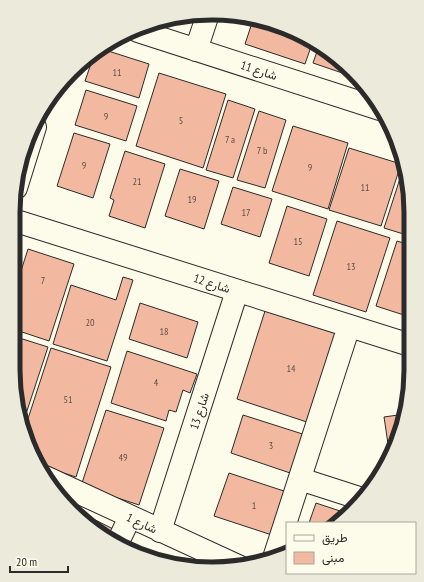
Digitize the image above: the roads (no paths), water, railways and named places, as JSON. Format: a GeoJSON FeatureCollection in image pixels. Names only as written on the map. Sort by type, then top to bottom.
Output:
{"type":"FeatureCollection","features":[{"type":"Feature","properties":{"kind":"street"},"geometry":{"type":"LineString","coordinates":[[196,50],[206,20]]}},
{"type":"Feature","properties":{"kind":"street","name":"شارع 11"},"geometry":{"type":"LineString","coordinates":[[144,33],[373,107]]}},
{"type":"Feature","properties":{"kind":"street","name":"شارع 12"},"geometry":{"type":"LineString","coordinates":[[20,222],[404,343]]}},
{"type":"Feature","properties":{"kind":"street","name":"شارع 13"},"geometry":{"type":"LineString","coordinates":[[160,531],[238,291]]}},
{"type":"Feature","properties":{"kind":"street"},"geometry":{"type":"LineString","coordinates":[[276,551],[350,326]]}},
{"type":"Feature","properties":{"kind":"street"},"geometry":{"type":"LineString","coordinates":[[300,479],[356,497]]}},
{"type":"Feature","properties":{"kind":"street","name":"شارع 1"},"geometry":{"type":"LineString","coordinates":[[56,482],[228,562]]}},
{"type":"Feature","properties":{"kind":"street"},"geometry":{"type":"LineString","coordinates":[[120,538],[130,517]]}}]}
